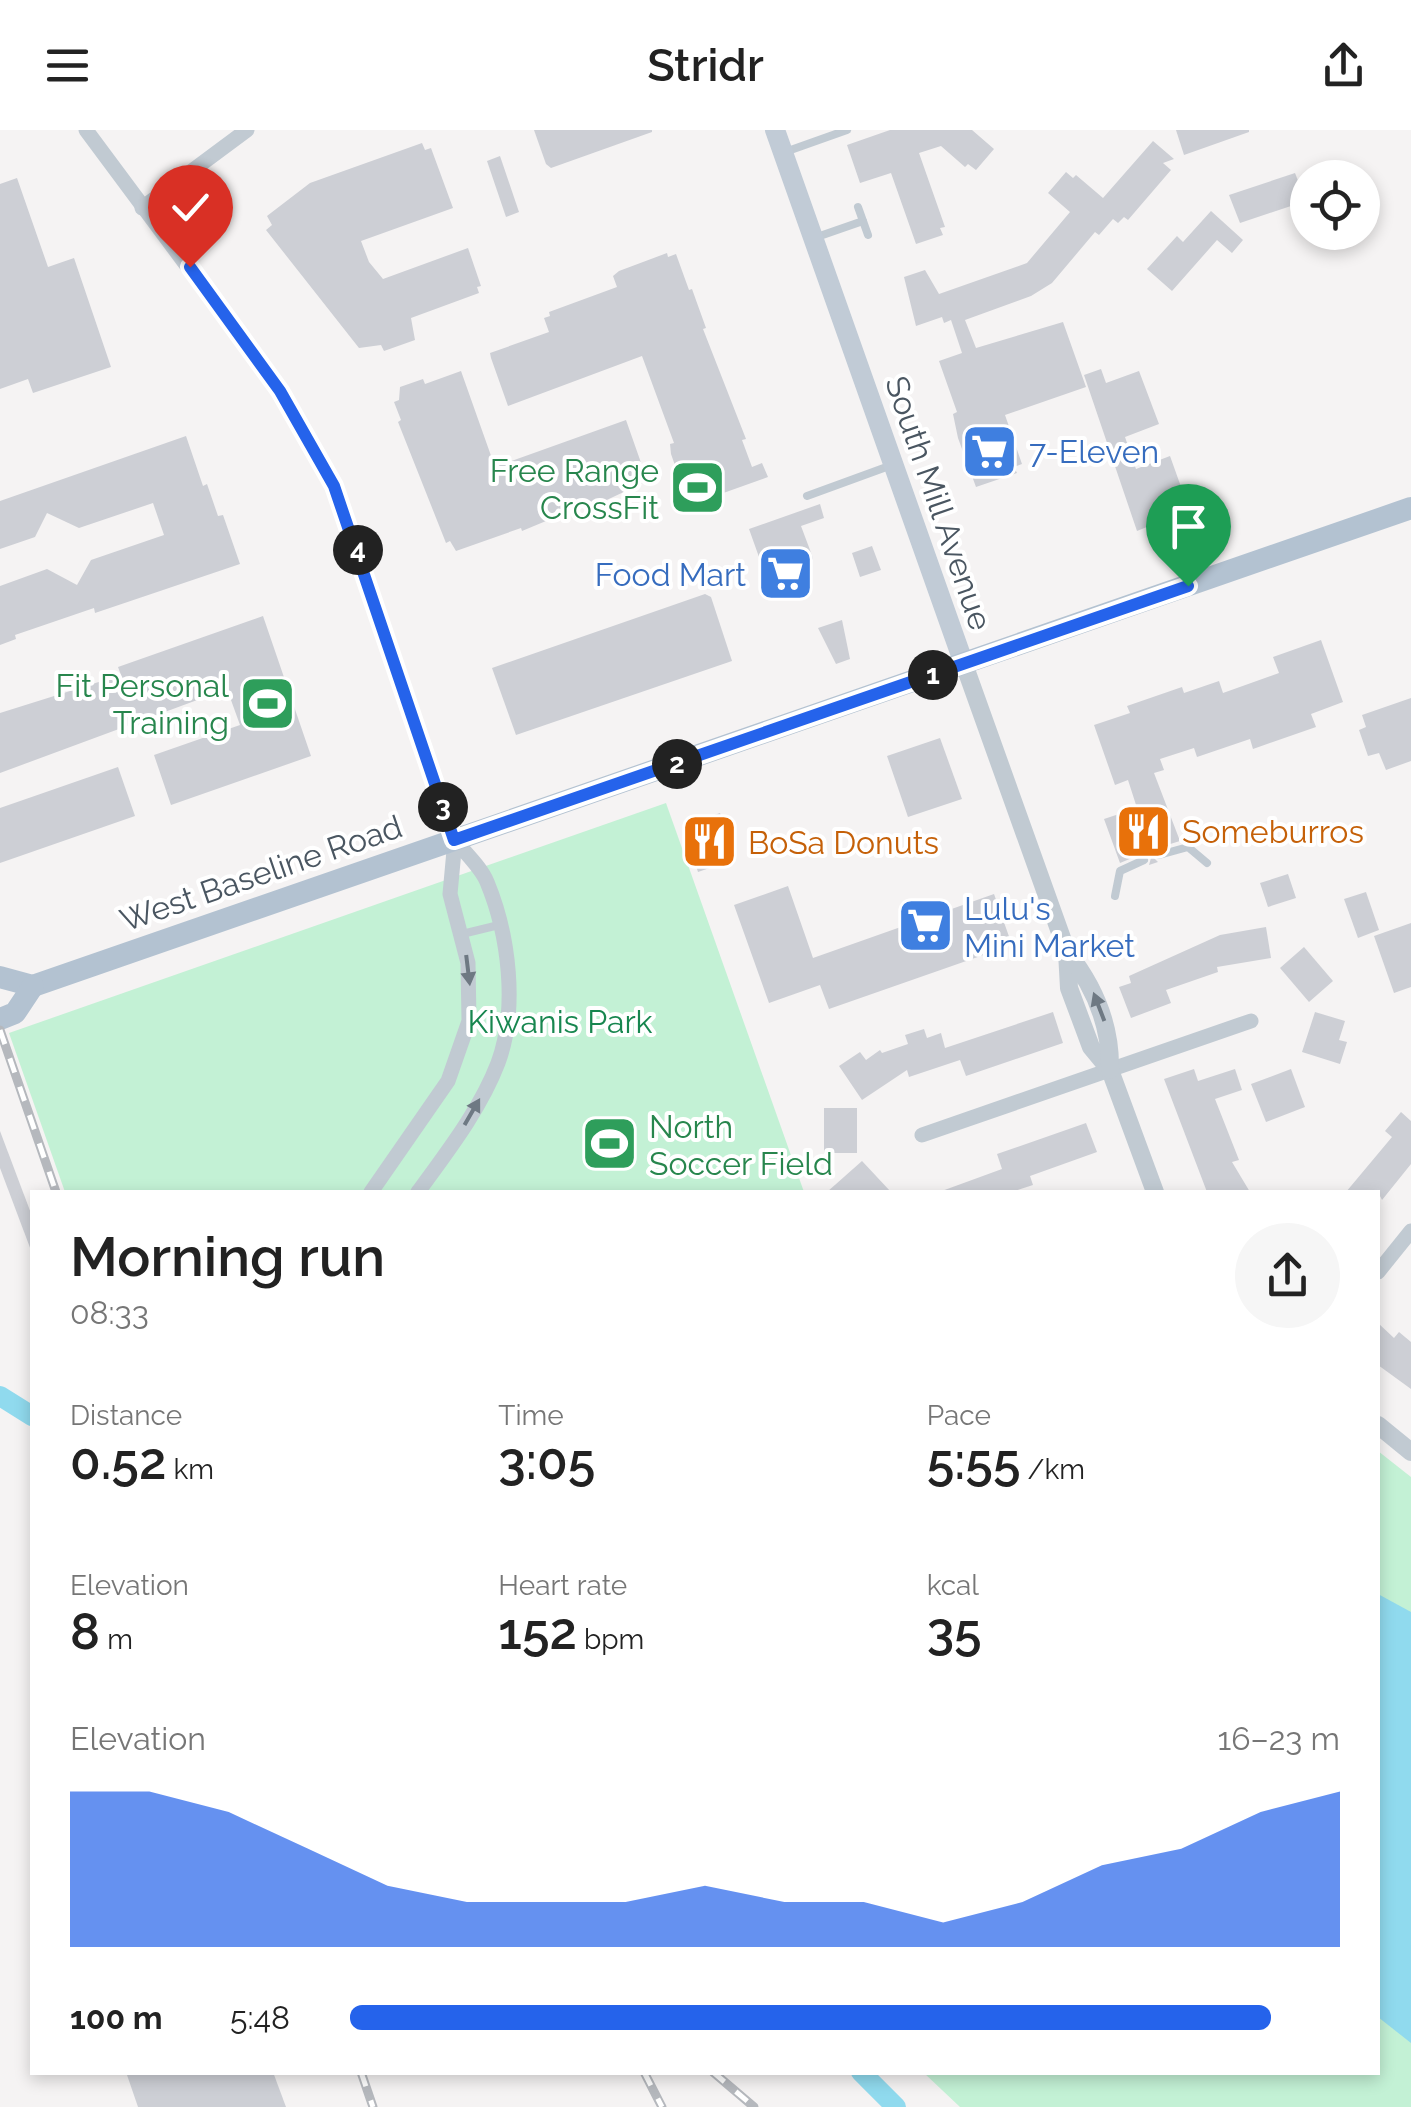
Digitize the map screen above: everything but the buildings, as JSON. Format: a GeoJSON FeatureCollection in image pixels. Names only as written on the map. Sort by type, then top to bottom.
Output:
{"type":"FeatureCollection","features":[{"type":"Feature","properties":{"kind":"main road","name":"South Mill Avenue"},"geometry":{"type":"LineString","coordinates":[[775,130],[964,664]]}},
{"type":"Feature","properties":{"kind":"main road","name":"West Baseline Road"},"geometry":{"type":"LineString","coordinates":[[0,1018],[15,1013],[33,986],[1411,508]]}},
{"type":"Feature","properties":{"kind":"main road"},"geometry":{"type":"LineString","coordinates":[[0,977],[33,986]]}},
{"type":"Feature","properties":{"kind":"street"},"geometry":{"type":"LineString","coordinates":[[86,130],[280,391],[334,486],[454,840],[486,880],[499,926],[509,988],[499,1061],[458,1138],[419,1190]]}},
{"type":"Feature","properties":{"kind":"street"},"geometry":{"type":"LineString","coordinates":[[142,208],[247,130]]}},
{"type":"Feature","properties":{"kind":"street","name":"South Mill Avenue"},"geometry":{"type":"LineString","coordinates":[[964,664],[1067,952],[1069,988],[1091,1047],[1110,1070],[1154,1190]]}},
{"type":"Feature","properties":{"kind":"street"},"geometry":{"type":"LineString","coordinates":[[372,1190],[425,1117],[462,1049],[470,1022],[470,988],[462,934],[450,894],[454,840]]}},
{"type":"Feature","properties":{"kind":"street"},"geometry":{"type":"LineString","coordinates":[[922,1135],[1251,1021]]}},
{"type":"Feature","properties":{"kind":"street"},"geometry":{"type":"LineString","coordinates":[[1380,1269],[1411,1230]]}},
{"type":"Feature","properties":{"kind":"street"},"geometry":{"type":"LineString","coordinates":[[1380,1427],[1411,1452]]}},
{"type":"Feature","properties":{"kind":"lane"},"geometry":{"type":"LineString","coordinates":[[783,152],[846,130]]}},
{"type":"Feature","properties":{"kind":"lane"},"geometry":{"type":"LineString","coordinates":[[858,207],[868,236]]}},
{"type":"Feature","properties":{"kind":"lane"},"geometry":{"type":"LineString","coordinates":[[814,238],[863,221]]}},
{"type":"Feature","properties":{"kind":"lane"},"geometry":{"type":"LineString","coordinates":[[807,496],[894,464]]}},
{"type":"Feature","properties":{"kind":"lane"},"geometry":{"type":"LineString","coordinates":[[1166,522],[1188,586]]}},
{"type":"Feature","properties":{"kind":"lane"},"geometry":{"type":"LineString","coordinates":[[1159,854],[1188,847],[1207,864]]}},
{"type":"Feature","properties":{"kind":"lane"},"geometry":{"type":"LineString","coordinates":[[1115,896],[1120,871],[1144,860]]}},
{"type":"Feature","properties":{"kind":"lane"},"geometry":{"type":"LineString","coordinates":[[462,934],[499,926]]}},
{"type":"Feature","properties":{"kind":"green space","name":"Kiwanis Park"},"geometry":{"type":"Polygon","coordinates":[[[666,803],[803,1190],[64,1190],[9,1033],[666,803]]]}},
{"type":"Feature","properties":{"kind":"green space"},"geometry":{"type":"Polygon","coordinates":[[[1380,1453],[1411,1477],[1411,2107],[960,2107],[926,2075],[1380,2075],[1380,1453]]]}},
{"type":"Feature","properties":{"kind":"water"},"geometry":{"type":"Polygon","coordinates":[[[1380,1595],[1411,1612],[1411,2043],[1380,2019],[1380,1595]]]}},
{"type":"Feature","properties":{"kind":"waterway"},"geometry":{"type":"LineString","coordinates":[[0,1396],[30,1415]]}},
{"type":"Feature","properties":{"kind":"waterway"},"geometry":{"type":"LineString","coordinates":[[864,2075],[896,2107]]}},
{"type":"Feature","properties":{"kind":"railway"},"geometry":{"type":"LineString","coordinates":[[0,1030],[55,1190]]}},
{"type":"Feature","properties":{"kind":"railway"},"geometry":{"type":"LineString","coordinates":[[362,2075],[373,2107]]}},
{"type":"Feature","properties":{"kind":"railway"},"geometry":{"type":"LineString","coordinates":[[646,2075],[662,2107]]}},
{"type":"Feature","properties":{"kind":"railway"},"geometry":{"type":"LineString","coordinates":[[717,2075],[754,2107]]}},
{"type":"Feature","properties":{"kind":"place","name":"7-Eleven"},"geometry":{"type":"Point","coordinates":[990,451]}},
{"type":"Feature","properties":{"kind":"place","name":"Free Range CrossFit"},"geometry":{"type":"Point","coordinates":[698,488]}},
{"type":"Feature","properties":{"kind":"place","name":"Food Mart"},"geometry":{"type":"Point","coordinates":[785,574]}},
{"type":"Feature","properties":{"kind":"place","name":"Fit Personal Training"},"geometry":{"type":"Point","coordinates":[268,703]}},
{"type":"Feature","properties":{"kind":"place","name":"Someburros"},"geometry":{"type":"Point","coordinates":[1143,831]}},
{"type":"Feature","properties":{"kind":"place","name":"BoSa Donuts"},"geometry":{"type":"Point","coordinates":[709,842]}},
{"type":"Feature","properties":{"kind":"place","name":"Lulu's Mini Market"},"geometry":{"type":"Point","coordinates":[925,926]}},
{"type":"Feature","properties":{"kind":"place","name":"North Soccer Field"},"geometry":{"type":"Point","coordinates":[610,1144]}},
{"type":"Feature","properties":{"kind":"route"},"geometry":{"type":"LineString","coordinates":[[190,267],[280,391],[334,486],[454,840],[1188,586]]}}]}
